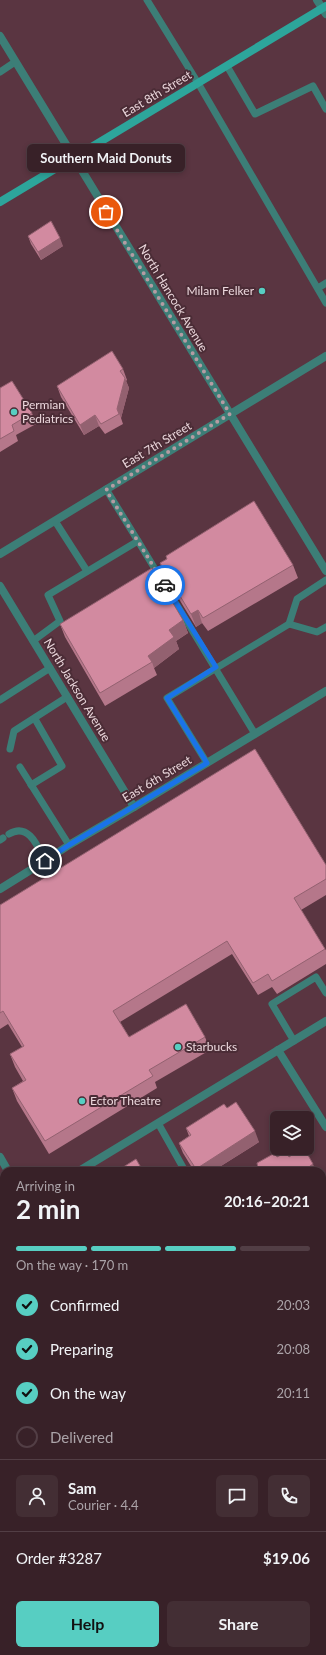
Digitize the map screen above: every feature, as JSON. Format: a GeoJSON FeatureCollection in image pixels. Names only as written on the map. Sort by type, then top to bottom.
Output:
{"type":"FeatureCollection","features":[{"type":"Feature","properties":{"kind":"main road","name":"East 8th Street"},"geometry":{"type":"LineString","coordinates":[[0,202],[198,83],[325,9]]}},
{"type":"Feature","properties":{"kind":"street"},"geometry":{"type":"LineString","coordinates":[[317,0],[325,9]]}},
{"type":"Feature","properties":{"kind":"street","name":"North Hancock Avenue"},"geometry":{"type":"LineString","coordinates":[[0,36],[326,571]]}},
{"type":"Feature","properties":{"kind":"street","name":"East 7th Street"},"geometry":{"type":"LineString","coordinates":[[0,554],[326,356]]}},
{"type":"Feature","properties":{"kind":"street","name":"North Jackson Avenue"},"geometry":{"type":"LineString","coordinates":[[0,586],[134,807]]}},
{"type":"Feature","properties":{"kind":"street","name":"East 6th Street"},"geometry":{"type":"LineString","coordinates":[[0,889],[69,845],[326,691]]}},
{"type":"Feature","properties":{"kind":"street"},"geometry":{"type":"LineString","coordinates":[[86,1167],[326,1021]]}},
{"type":"Feature","properties":{"kind":"street"},"geometry":{"type":"LineString","coordinates":[[278,1050],[326,1127]]}},
{"type":"Feature","properties":{"kind":"street"},"geometry":{"type":"LineString","coordinates":[[0,1157],[6,1167]]}},
{"type":"Feature","properties":{"kind":"lane"},"geometry":{"type":"LineString","coordinates":[[147,0],[198,83],[326,303]]}},
{"type":"Feature","properties":{"kind":"lane"},"geometry":{"type":"LineString","coordinates":[[0,72],[15,62]]}},
{"type":"Feature","properties":{"kind":"lane"},"geometry":{"type":"LineString","coordinates":[[227,66],[255,114],[313,86],[326,109]]}},
{"type":"Feature","properties":{"kind":"lane"},"geometry":{"type":"LineString","coordinates":[[318,288],[326,283]]}},
{"type":"Feature","properties":{"kind":"lane"},"geometry":{"type":"LineString","coordinates":[[106,490],[256,734]]}},
{"type":"Feature","properties":{"kind":"lane"},"geometry":{"type":"LineString","coordinates":[[55,521],[86,572]]}},
{"type":"Feature","properties":{"kind":"lane"},"geometry":{"type":"LineString","coordinates":[[33,641],[60,621],[48,595],[138,541]]}},
{"type":"Feature","properties":{"kind":"lane"},"geometry":{"type":"LineString","coordinates":[[207,763],[167,698],[289,624],[297,599],[326,580]]}},
{"type":"Feature","properties":{"kind":"lane"},"geometry":{"type":"LineString","coordinates":[[289,624],[317,632],[326,627]]}},
{"type":"Feature","properties":{"kind":"lane"},"geometry":{"type":"LineString","coordinates":[[0,700],[50,668]]}},
{"type":"Feature","properties":{"kind":"lane"},"geometry":{"type":"LineString","coordinates":[[10,749],[14,731],[35,719],[67,697]]}},
{"type":"Feature","properties":{"kind":"lane"},"geometry":{"type":"LineString","coordinates":[[31,785],[62,766],[35,719]]}},
{"type":"Feature","properties":{"kind":"lane"},"geometry":{"type":"LineString","coordinates":[[20,767],[69,845]]}},
{"type":"Feature","properties":{"kind":"lane"},"geometry":{"type":"LineString","coordinates":[[4,837],[12,832],[25,831],[31,836],[45,861]]}},
{"type":"Feature","properties":{"kind":"lane"},"geometry":{"type":"LineString","coordinates":[[294,1041],[272,1004],[316,977],[326,993]]}},
{"type":"Feature","properties":{"kind":"lane"},"geometry":{"type":"LineString","coordinates":[[158,1123],[183,1167]]}},
{"type":"Feature","properties":{"kind":"shaded area"},"geometry":{"type":"Polygon","coordinates":[[[0,0],[326,0],[326,1167],[0,1167],[0,0]]]}},
{"type":"Feature","properties":{"kind":"building"},"geometry":{"type":"Polygon","coordinates":[[[51,221],[60,238],[38,252],[28,236],[51,221]]]}},
{"type":"Feature","properties":{"kind":"building"},"geometry":{"type":"Polygon","coordinates":[[[112,351],[123,369],[120,371],[125,378],[117,409],[119,414],[101,424],[95,415],[80,425],[57,386],[112,351]]]}},
{"type":"Feature","properties":{"kind":"building","name":"Permian Pediatrics"},"geometry":{"type":"Polygon","coordinates":[[[12,381],[32,413],[12,425],[14,431],[0,439],[0,388],[12,381]]]}},
{"type":"Feature","properties":{"kind":"building"},"geometry":{"type":"Polygon","coordinates":[[[254,501],[293,565],[203,618],[198,610],[191,614],[160,563],[167,559],[166,556],[254,501]]]}},
{"type":"Feature","properties":{"kind":"building"},"geometry":{"type":"Polygon","coordinates":[[[152,568],[183,620],[169,630],[174,637],[148,656],[152,662],[100,693],[60,624],[152,568]]]}},
{"type":"Feature","properties":{"kind":"building"},"geometry":{"type":"Polygon","coordinates":[[[255,749],[326,865],[326,879],[294,898],[325,949],[272,981],[268,974],[253,983],[227,941],[113,1011],[129,1037],[186,1004],[205,1037],[149,1070],[153,1076],[45,1141],[12,1088],[26,1080],[10,1054],[24,1046],[3,1011],[0,1013],[0,905],[255,749]]]}},
{"type":"Feature","properties":{"kind":"building"},"geometry":{"type":"Polygon","coordinates":[[[236,1102],[255,1131],[199,1167],[195,1167],[179,1143],[191,1135],[186,1128],[224,1104],[227,1108],[236,1102]]]}},
{"type":"Feature","properties":{"kind":"building"},"geometry":{"type":"Polygon","coordinates":[[[271,1155],[276,1155],[277,1157],[281,1155],[288,1155],[289,1157],[292,1155],[308,1155],[313,1164],[309,1167],[258,1167],[257,1163],[271,1155]]]}},
{"type":"Feature","properties":{"kind":"building"},"geometry":{"type":"Polygon","coordinates":[[[136,1159],[141,1167],[123,1167],[136,1159]]]}},
{"type":"Feature","properties":{"kind":"way so far"},"geometry":{"type":"LineString","coordinates":[[106,212],[230,414],[106,490],[165,585]]}},
{"type":"Feature","properties":{"kind":"place","name":"Southern Maid Donuts"},"geometry":{"type":"Point","coordinates":[106,212]}},
{"type":"Feature","properties":{"kind":"place","name":"Milam Felker"},"geometry":{"type":"Point","coordinates":[262,291]}},
{"type":"Feature","properties":{"kind":"place","name":"Permian Pediatrics"},"geometry":{"type":"Point","coordinates":[14,412]}},
{"type":"Feature","properties":{"kind":"place","name":"Starbucks"},"geometry":{"type":"Point","coordinates":[178,1047]}},
{"type":"Feature","properties":{"kind":"place","name":"Ector Theatre"},"geometry":{"type":"Point","coordinates":[82,1101]}},
{"type":"Feature","properties":{"kind":"route"},"geometry":{"type":"LineString","coordinates":[[45,861],[69,845],[207,763],[167,698],[216,667],[165,585]]}}]}
